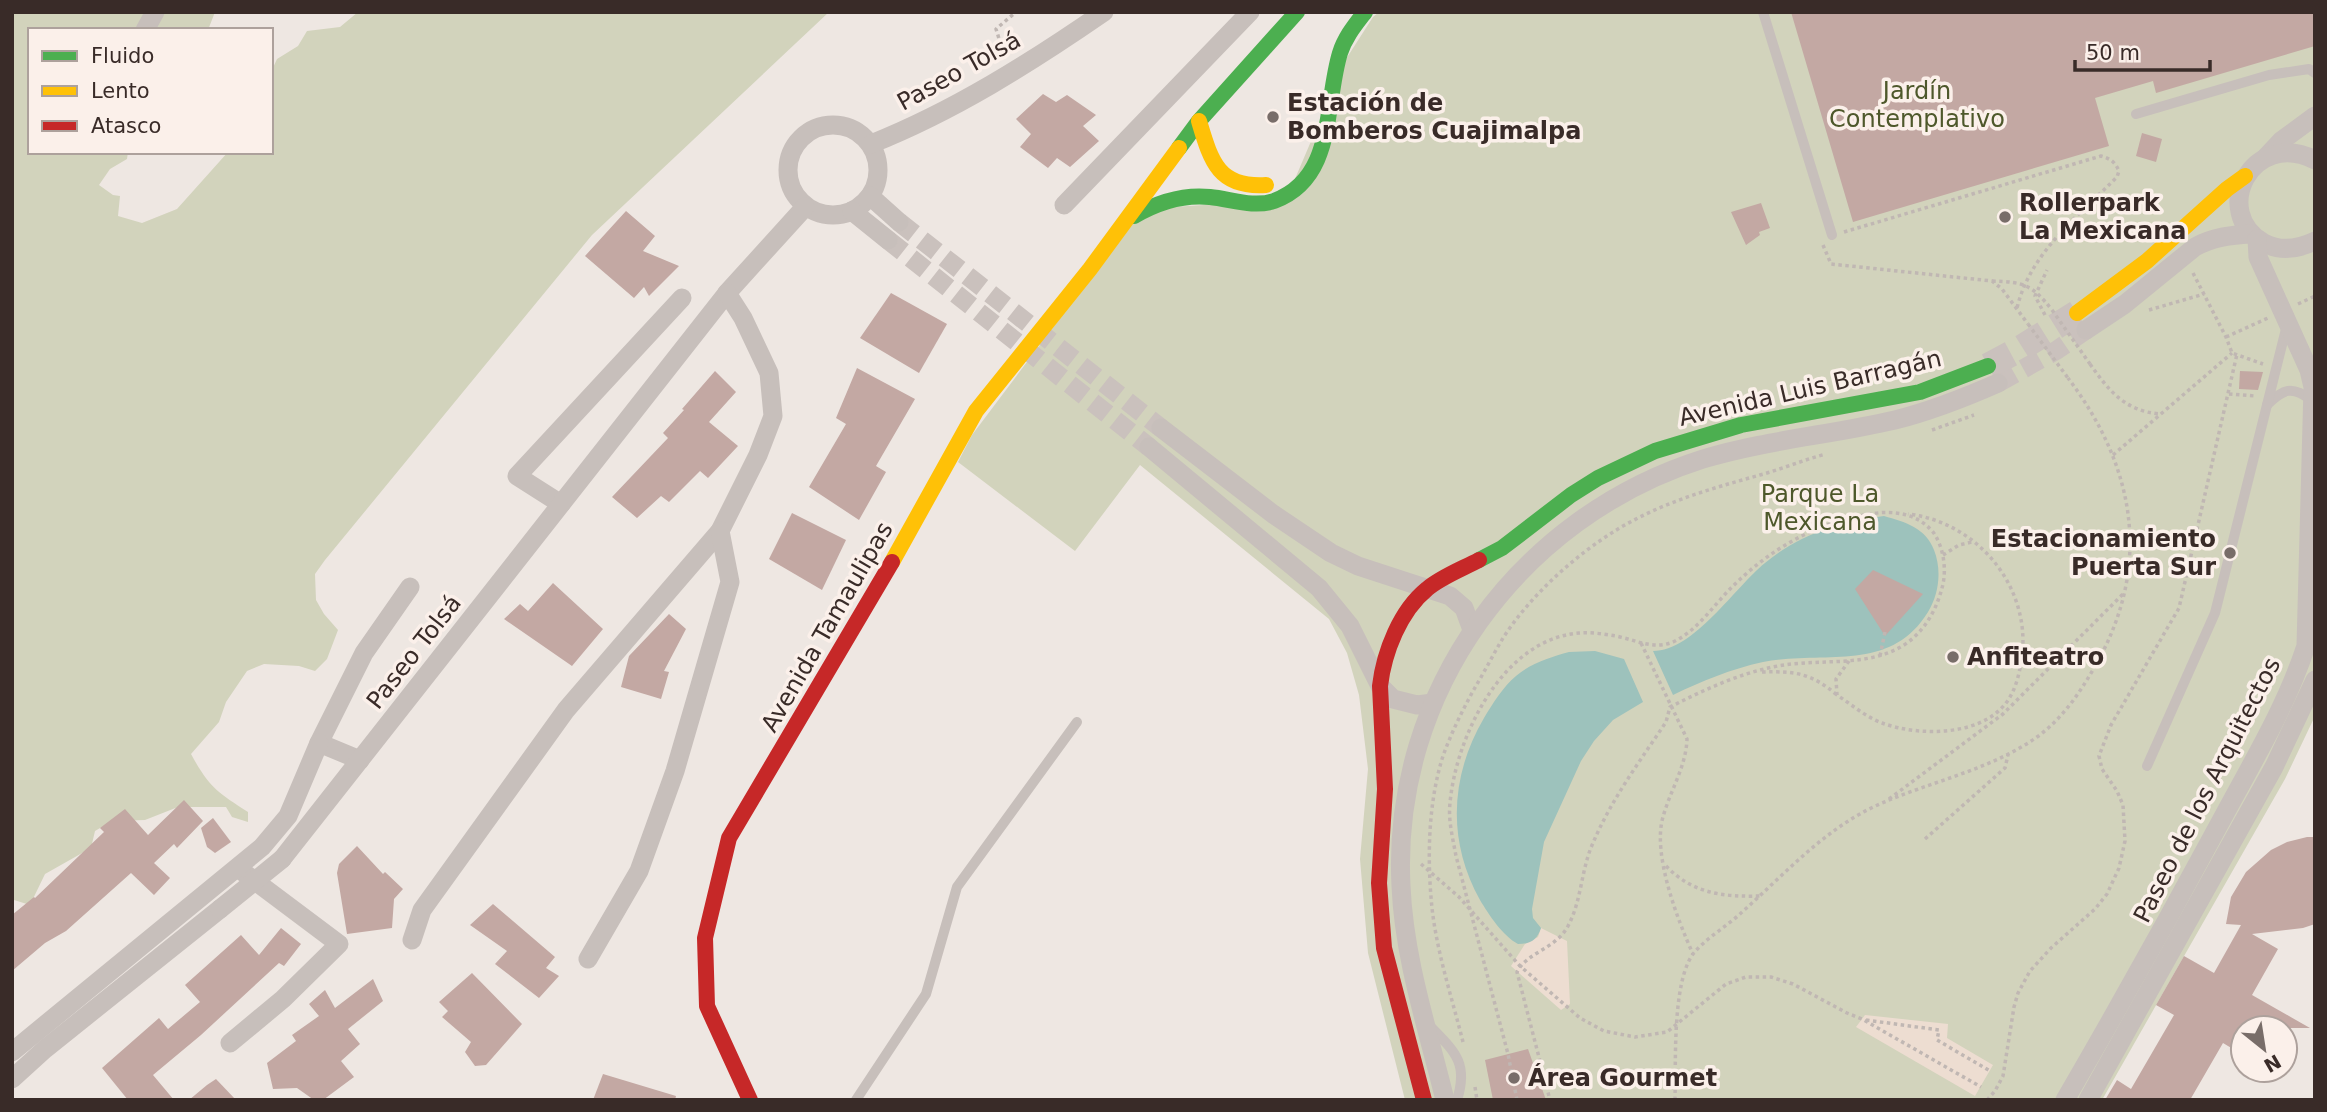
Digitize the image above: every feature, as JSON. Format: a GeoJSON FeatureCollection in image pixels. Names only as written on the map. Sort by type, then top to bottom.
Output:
{"type":"FeatureCollection","features":[{"type":"Feature","properties":{"kind":"street"},"geometry":{"type":"LineString","coordinates":[[146,28],[155,12]]}},
{"type":"Feature","properties":{"kind":"street","name":"Paseo Tolsá"},"geometry":{"type":"LineString","coordinates":[[871,144],[914,127],[1009,73],[1104,12]]}},
{"type":"Feature","properties":{"kind":"street"},"geometry":{"type":"LineString","coordinates":[[1064,205],[1250,12]]}},
{"type":"Feature","properties":{"kind":"street","name":"Avenida Tamaulipas"},"geometry":{"type":"LineString","coordinates":[[750,1100],[707,1006],[705,938],[729,838],[879,585],[976,411],[1126,220],[1199,121],[1297,12]]}},
{"type":"Feature","properties":{"kind":"street"},"geometry":{"type":"LineString","coordinates":[[1296,165],[1307,143],[1323,53],[1335,27],[1348,12]]}},
{"type":"Feature","properties":{"kind":"street","name":"Avenida Tamaulipas"},"geometry":{"type":"LineString","coordinates":[[1126,220],[1158,202],[1178,197],[1207,196],[1253,205],[1274,200],[1294,190],[1309,175],[1323,148],[1339,57],[1349,34],[1365,12]]}},
{"type":"Feature","properties":{"kind":"street"},"geometry":{"type":"LineString","coordinates":[[2082,321],[2281,141],[2315,116]]}},
{"type":"Feature","properties":{"kind":"street"},"geometry":{"type":"LineString","coordinates":[[1199,121],[1212,162],[1222,175],[1236,184],[1253,187],[1268,185],[1284,176]]}},
{"type":"Feature","properties":{"kind":"street"},"geometry":{"type":"LineString","coordinates":[[838,124],[856,130],[871,144],[879,164],[876,187],[870,197],[852,211],[828,215],[806,207],[792,192],[787,173],[790,153],[801,137],[818,126],[838,124]]}},
{"type":"Feature","properties":{"kind":"street"},"geometry":{"type":"LineString","coordinates":[[2266,157],[2291,152],[2315,160]]}},
{"type":"Feature","properties":{"kind":"street","name":"Paseo de los Arquitectos"},"geometry":{"type":"LineString","coordinates":[[2088,1100],[2292,685],[2306,646],[2313,387],[2309,370],[2258,257],[2254,236],[2243,221],[2239,206],[2245,176]]}},
{"type":"Feature","properties":{"kind":"street"},"geometry":{"type":"LineString","coordinates":[[870,197],[899,222]]}},
{"type":"Feature","properties":{"kind":"street","name":"Paseo Tolsá"},"geometry":{"type":"LineString","coordinates":[[12,1079],[45,1049],[282,859],[727,293],[806,207]]}},
{"type":"Feature","properties":{"kind":"street"},"geometry":{"type":"LineString","coordinates":[[852,211],[888,240]]}},
{"type":"Feature","properties":{"kind":"street"},"geometry":{"type":"LineString","coordinates":[[2082,321],[2125,304],[2207,240],[2222,236],[2254,236],[2270,246],[2285,250],[2301,248],[2315,241]]}},
{"type":"Feature","properties":{"kind":"street"},"geometry":{"type":"LineString","coordinates":[[412,940],[422,911],[566,710],[720,531],[758,455],[773,416],[769,373],[743,318],[727,293]]}},
{"type":"Feature","properties":{"kind":"street"},"geometry":{"type":"LineString","coordinates":[[561,504],[517,476],[682,298]]}},
{"type":"Feature","properties":{"kind":"street","name":"Avenida Luis Barragán"},"geometry":{"type":"LineString","coordinates":[[1424,1100],[1388,968],[1381,930],[1378,883],[1385,789],[1380,686],[1382,669],[1394,637],[1417,598],[1429,587],[1502,548],[1571,495],[1598,478],[1655,451],[1741,425],[1920,392],[1993,374]]}},
{"type":"Feature","properties":{"kind":"street","name":"Avenida Luis Barragán"},"geometry":{"type":"LineString","coordinates":[[1445,1100],[1407,946],[1401,851],[1413,764],[1433,703],[1472,630],[1517,574],[1541,551],[1587,514],[1645,481],[1735,450],[1868,426],[1930,411],[1993,374]]}},
{"type":"Feature","properties":{"kind":"street"},"geometry":{"type":"LineString","coordinates":[[1161,428],[1273,514],[1331,553],[1358,566],[1429,587],[1457,600],[1464,608],[1472,630]]}},
{"type":"Feature","properties":{"kind":"street","name":"Avenida Luis Barragán"},"geometry":{"type":"LineString","coordinates":[[1149,447],[1320,588],[1350,626],[1380,686]]}},
{"type":"Feature","properties":{"kind":"street"},"geometry":{"type":"LineString","coordinates":[[587,960],[639,871],[675,771],[730,582],[720,531]]}},
{"type":"Feature","properties":{"kind":"street"},"geometry":{"type":"LineString","coordinates":[[12,1052],[262,846],[288,816],[319,743],[364,653],[410,587]]}},
{"type":"Feature","properties":{"kind":"street","name":"Paseo de los Arquitectos"},"geometry":{"type":"LineString","coordinates":[[2065,1100],[2274,767],[2315,680]]}},
{"type":"Feature","properties":{"kind":"street"},"geometry":{"type":"LineString","coordinates":[[1380,686],[1393,699],[1404,704],[1433,703]]}},
{"type":"Feature","properties":{"kind":"street"},"geometry":{"type":"LineString","coordinates":[[319,743],[360,760]]}},
{"type":"Feature","properties":{"kind":"street"},"geometry":{"type":"LineString","coordinates":[[230,1044],[283,999],[340,944],[237,867]]}},
{"type":"Feature","properties":{"kind":"lane"},"geometry":{"type":"LineString","coordinates":[[1763,12],[1832,235]]}},
{"type":"Feature","properties":{"kind":"lane"},"geometry":{"type":"LineString","coordinates":[[2136,114],[2269,75],[2309,69],[2315,73]]}},
{"type":"Feature","properties":{"kind":"lane"},"geometry":{"type":"LineString","coordinates":[[2147,766],[2215,613],[2267,401],[2283,316]]}},
{"type":"Feature","properties":{"kind":"lane"},"geometry":{"type":"LineString","coordinates":[[2267,401],[2287,390],[2302,392],[2314,402]]}},
{"type":"Feature","properties":{"kind":"lane"},"geometry":{"type":"LineString","coordinates":[[856,1100],[926,994],[957,887],[1077,722]]}},
{"type":"Feature","properties":{"kind":"lane"},"geometry":{"type":"LineString","coordinates":[[1426,1021],[1458,1057],[1463,1080],[1457,1100]]}},
{"type":"Feature","properties":{"kind":"path"},"geometry":{"type":"LineString","coordinates":[[1009,73],[996,29],[1016,12]]}},
{"type":"Feature","properties":{"kind":"path"},"geometry":{"type":"LineString","coordinates":[[2017,308],[2024,284],[2045,251],[2117,177],[2119,171],[2116,163],[2109,158],[2101,156],[1824,237],[1822,243],[1831,264],[2024,284],[2031,286],[2052,310],[2109,391],[2146,413],[2160,414]]}},
{"type":"Feature","properties":{"kind":"path"},"geometry":{"type":"LineString","coordinates":[[1987,1100],[2003,1076],[2018,993],[2031,971],[2050,948],[2095,909],[2107,894],[2119,868],[2125,841],[2123,805],[2102,769],[2099,755],[2111,725],[2179,608],[2229,394],[2234,354],[2190,269]]}},
{"type":"Feature","properties":{"kind":"path"},"geometry":{"type":"LineString","coordinates":[[2045,314],[2037,302],[2036,292],[2048,270]]}},
{"type":"Feature","properties":{"kind":"path"},"geometry":{"type":"LineString","coordinates":[[1675,1100],[1677,1026],[1683,975],[1693,954],[1832,831],[1864,811],[2008,754],[2040,735],[2068,707],[2102,656],[2127,591],[2131,544],[2125,490],[2113,455],[2093,414],[2017,308],[2002,289],[1992,282]]}},
{"type":"Feature","properties":{"kind":"path"},"geometry":{"type":"LineString","coordinates":[[2147,311],[2204,294]]}},
{"type":"Feature","properties":{"kind":"path"},"geometry":{"type":"LineString","coordinates":[[2226,337],[2283,316],[2315,296]]}},
{"type":"Feature","properties":{"kind":"path"},"geometry":{"type":"LineString","coordinates":[[2113,455],[2234,354]]}},
{"type":"Feature","properties":{"kind":"path"},"geometry":{"type":"LineString","coordinates":[[2234,354],[2274,369]]}},
{"type":"Feature","properties":{"kind":"path"},"geometry":{"type":"LineString","coordinates":[[2229,394],[2267,401]]}},
{"type":"Feature","properties":{"kind":"path"},"geometry":{"type":"LineString","coordinates":[[1927,432],[1983,411]]}},
{"type":"Feature","properties":{"kind":"path"},"geometry":{"type":"LineString","coordinates":[[1466,1054],[1437,942],[1430,872],[1433,800],[1443,757],[1459,717],[1504,636],[1539,594],[1579,557],[1616,530],[1660,507],[1706,489],[1833,452]]}},
{"type":"Feature","properties":{"kind":"path"},"geometry":{"type":"LineString","coordinates":[[1517,1100],[1508,1054],[1456,856],[1450,804],[1460,756],[1471,727],[1505,672],[1520,657],[1558,637],[1597,633],[1658,646],[1674,641],[1699,623],[1731,588],[1770,554],[1810,531],[1862,515],[1882,512],[1928,516],[1974,542],[1990,556],[2006,577],[2016,598],[2022,622],[2023,644],[2015,685],[2001,712],[1953,730],[1918,732],[1881,723],[1814,678],[1787,672],[1756,673]]}},
{"type":"Feature","properties":{"kind":"path"},"geometry":{"type":"LineString","coordinates":[[1549,1100],[1517,972],[1520,966],[1554,944],[1569,925],[1587,858],[1598,830],[1666,722],[1670,707],[1715,685],[1782,665],[1849,661],[1880,654],[1907,642],[1928,622],[1944,581],[1942,555],[1933,533],[1916,519],[1903,513]]}},
{"type":"Feature","properties":{"kind":"path"},"geometry":{"type":"LineString","coordinates":[[1942,555],[1959,545],[1974,542]]}},
{"type":"Feature","properties":{"kind":"path"},"geometry":{"type":"LineString","coordinates":[[1885,802],[2001,712],[2127,591]]}},
{"type":"Feature","properties":{"kind":"path"},"geometry":{"type":"LineString","coordinates":[[1880,654],[1885,632]]}},
{"type":"Feature","properties":{"kind":"path"},"geometry":{"type":"LineString","coordinates":[[1641,643],[1687,739],[1686,755],[1662,821],[1661,849],[1672,901],[1693,954]]}},
{"type":"Feature","properties":{"kind":"path"},"geometry":{"type":"LineString","coordinates":[[1837,695],[1836,679],[1849,661]]}},
{"type":"Feature","properties":{"kind":"path"},"geometry":{"type":"LineString","coordinates":[[1925,839],[2005,768],[2008,754]]}},
{"type":"Feature","properties":{"kind":"path"},"geometry":{"type":"LineString","coordinates":[[1401,851],[1430,872],[1471,910],[1520,966],[1580,1018],[1604,1031],[1631,1037],[1667,1032],[1726,984],[1746,977],[1771,978],[1793,984],[1862,1019],[1981,1087]]}},
{"type":"Feature","properties":{"kind":"path"},"geometry":{"type":"LineString","coordinates":[[1664,865],[1677,878],[1705,892],[1723,896],[1761,895]]}},
{"type":"Feature","properties":{"kind":"path"},"geometry":{"type":"LineString","coordinates":[[1862,1019],[1939,1030],[1937,1040],[1990,1070]]}},
{"type":"Feature","properties":{"kind":"path"},"geometry":{"type":"LineString","coordinates":[[1473,1080],[1477,1100]]}},
{"type":"Feature","properties":{"kind":"green space"},"geometry":{"type":"Polygon","coordinates":[[[12,12],[215,12],[209,28],[28,28],[28,154],[128,154],[127,159],[110,169],[99,185],[113,195],[120,196],[118,216],[142,223],[177,209],[226,154],[273,154],[273,68],[277,59],[298,46],[307,31],[340,27],[358,12],[829,12],[592,235],[325,560],[315,574],[316,600],[338,630],[327,659],[315,671],[299,666],[264,664],[247,671],[226,702],[219,722],[191,754],[215,788],[248,812],[248,822],[232,817],[226,807],[178,807],[145,820],[112,821],[95,831],[91,848],[45,874],[30,905],[14,900],[12,902],[12,12]]]}},
{"type":"Feature","properties":{"kind":"green space","name":"Parque La Mexicana"},"geometry":{"type":"Polygon","coordinates":[[[1379,12],[2315,12],[2315,716],[2285,779],[2102,1100],[1405,1100],[1368,953],[1360,859],[1368,769],[1359,695],[1347,653],[1329,619],[1140,465],[1075,551],[958,462],[972,435],[1134,220],[1156,208],[1286,200],[1346,59],[1379,12]]]}},
{"type":"Feature","properties":{"kind":"shaded area"},"geometry":{"type":"Polygon","coordinates":[[[1541,928],[1567,941],[1570,1004],[1561,1010],[1511,966],[1525,944],[1538,937],[1541,928]]]}},
{"type":"Feature","properties":{"kind":"shaded area"},"geometry":{"type":"Polygon","coordinates":[[[1865,1015],[1948,1024],[1947,1038],[1993,1065],[1975,1096],[1856,1027],[1865,1015]]]}},
{"type":"Feature","properties":{"kind":"water"},"geometry":{"type":"Polygon","coordinates":[[[1884,516],[1920,531],[1930,542],[1936,558],[1939,574],[1935,598],[1928,612],[1912,631],[1895,644],[1875,652],[1854,656],[1763,662],[1717,676],[1673,695],[1653,651],[1684,641],[1778,553],[1821,531],[1884,516]]]}},
{"type":"Feature","properties":{"kind":"water"},"geometry":{"type":"Polygon","coordinates":[[[1595,651],[1624,659],[1643,702],[1613,720],[1581,761],[1544,842],[1532,909],[1533,918],[1541,928],[1533,940],[1518,944],[1507,936],[1492,918],[1469,878],[1458,832],[1459,786],[1473,740],[1503,690],[1528,667],[1569,652],[1595,651]]]}},
{"type":"Feature","properties":{"kind":"building","name":"Jardín Contemplativo"},"geometry":{"type":"Polygon","coordinates":[[[1791,12],[2315,12],[2315,46],[2156,93],[2153,81],[2095,98],[2109,146],[1853,222],[1791,12]]]}},
{"type":"Feature","properties":{"kind":"building"},"geometry":{"type":"Polygon","coordinates":[[[1043,94],[1056,102],[1067,95],[1096,115],[1083,126],[1099,141],[1070,167],[1057,158],[1048,168],[1020,147],[1031,134],[1016,119],[1043,94]]]}},
{"type":"Feature","properties":{"kind":"building"},"geometry":{"type":"Polygon","coordinates":[[[2142,133],[2162,139],[2156,162],[2136,156],[2142,133]]]}},
{"type":"Feature","properties":{"kind":"building"},"geometry":{"type":"Polygon","coordinates":[[[1761,203],[1770,228],[1759,232],[1760,235],[1746,245],[1731,212],[1761,203]]]}},
{"type":"Feature","properties":{"kind":"building"},"geometry":{"type":"Polygon","coordinates":[[[626,211],[655,236],[643,251],[679,266],[649,296],[644,287],[634,298],[585,256],[626,211]]]}},
{"type":"Feature","properties":{"kind":"building"},"geometry":{"type":"Polygon","coordinates":[[[891,293],[947,324],[919,373],[860,338],[891,293]]]}},
{"type":"Feature","properties":{"kind":"building"},"geometry":{"type":"Polygon","coordinates":[[[857,368],[915,399],[876,466],[886,472],[859,520],[809,487],[846,424],[836,418],[857,368]]]}},
{"type":"Feature","properties":{"kind":"building"},"geometry":{"type":"Polygon","coordinates":[[[715,371],[736,392],[709,422],[738,446],[708,478],[700,471],[669,502],[661,496],[637,518],[612,497],[668,438],[663,433],[715,371]]]}},
{"type":"Feature","properties":{"kind":"building"},"geometry":{"type":"Polygon","coordinates":[[[2240,371],[2263,372],[2258,390],[2239,389],[2240,371]]]}},
{"type":"Feature","properties":{"kind":"building"},"geometry":{"type":"Polygon","coordinates":[[[792,513],[846,540],[822,590],[769,559],[792,513]]]}},
{"type":"Feature","properties":{"kind":"building"},"geometry":{"type":"Polygon","coordinates":[[[1873,570],[1923,594],[1885,636],[1855,589],[1873,570]]]}},
{"type":"Feature","properties":{"kind":"building"},"geometry":{"type":"Polygon","coordinates":[[[553,583],[603,629],[572,666],[504,619],[520,604],[528,611],[553,583]]]}},
{"type":"Feature","properties":{"kind":"building"},"geometry":{"type":"Polygon","coordinates":[[[669,614],[686,629],[664,671],[669,672],[661,699],[621,687],[629,656],[669,614]]]}},
{"type":"Feature","properties":{"kind":"building"},"geometry":{"type":"Polygon","coordinates":[[[184,800],[203,821],[177,848],[174,844],[154,863],[170,878],[154,895],[131,873],[66,931],[45,943],[12,971],[12,915],[35,898],[104,832],[100,828],[125,809],[148,835],[184,800]]]}},
{"type":"Feature","properties":{"kind":"building"},"geometry":{"type":"Polygon","coordinates":[[[213,818],[231,842],[215,853],[207,847],[201,828],[213,818]]]}},
{"type":"Feature","properties":{"kind":"building"},"geometry":{"type":"Polygon","coordinates":[[[2315,837],[2315,924],[2252,934],[2278,949],[2252,995],[2285,1014],[2229,1014],[2229,1047],[2223,1043],[2190,1100],[2105,1100],[2117,1080],[2131,1089],[2174,1015],[2156,1005],[2184,956],[2214,973],[2241,925],[2226,924],[2231,897],[2246,872],[2271,850],[2287,842],[2315,837]]]}},
{"type":"Feature","properties":{"kind":"building"},"geometry":{"type":"Polygon","coordinates":[[[357,846],[383,874],[385,872],[403,889],[394,899],[392,928],[347,934],[337,873],[339,864],[357,846]]]}},
{"type":"Feature","properties":{"kind":"building"},"geometry":{"type":"Polygon","coordinates":[[[493,904],[555,957],[546,968],[559,976],[539,998],[495,964],[507,951],[470,925],[493,904]]]}},
{"type":"Feature","properties":{"kind":"building"},"geometry":{"type":"Polygon","coordinates":[[[281,928],[301,944],[284,966],[279,963],[153,1075],[174,1100],[128,1100],[102,1068],[159,1018],[168,1029],[200,1002],[185,985],[241,935],[259,955],[281,928]]]}},
{"type":"Feature","properties":{"kind":"building"},"geometry":{"type":"Polygon","coordinates":[[[472,973],[522,1024],[486,1065],[475,1066],[465,1052],[471,1042],[442,1017],[448,1011],[439,1002],[472,973]]]}},
{"type":"Feature","properties":{"kind":"building"},"geometry":{"type":"Polygon","coordinates":[[[373,979],[383,1001],[348,1029],[360,1044],[341,1061],[354,1077],[323,1100],[314,1100],[297,1088],[273,1089],[267,1063],[296,1041],[292,1035],[319,1016],[309,1004],[325,990],[335,1008],[373,979]]]}},
{"type":"Feature","properties":{"kind":"building"},"geometry":{"type":"Polygon","coordinates":[[[2299,1022],[2310,1028],[2299,1028],[2299,1022]]]}},
{"type":"Feature","properties":{"kind":"building","name":"Área Gourmet"},"geometry":{"type":"Polygon","coordinates":[[[1528,1049],[1546,1100],[1493,1100],[1485,1060],[1528,1049]]]}},
{"type":"Feature","properties":{"kind":"building"},"geometry":{"type":"Polygon","coordinates":[[[603,1074],[676,1096],[675,1100],[593,1100],[603,1074]]]}},
{"type":"Feature","properties":{"kind":"building"},"geometry":{"type":"Polygon","coordinates":[[[216,1079],[236,1100],[189,1100],[207,1085],[216,1079]]]}},
{"type":"Feature","properties":{"kind":"tunnel"},"geometry":{"type":"LineString","coordinates":[[899,222],[1161,428]]}},
{"type":"Feature","properties":{"kind":"tunnel"},"geometry":{"type":"LineString","coordinates":[[888,240],[1149,447]]}},
{"type":"Feature","properties":{"kind":"tunnel"},"geometry":{"type":"LineString","coordinates":[[1988,366],[2077,313]]}},
{"type":"Feature","properties":{"kind":"tunnel"},"geometry":{"type":"LineString","coordinates":[[1998,383],[2057,350],[2086,330]]}},
{"type":"Feature","properties":{"kind":"traffic: fast"},"geometry":{"type":"LineString","coordinates":[[1179,148],[1199,121],[1297,12]]}},
{"type":"Feature","properties":{"kind":"traffic: fast"},"geometry":{"type":"LineString","coordinates":[[1134,216],[1161,203],[1180,198],[1200,196],[1258,204],[1274,201],[1294,190],[1308,175],[1318,158],[1340,53],[1347,36],[1365,12]]}},
{"type":"Feature","properties":{"kind":"traffic: fast"},"geometry":{"type":"LineString","coordinates":[[1479,560],[1502,548],[1571,495],[1598,478],[1655,451],[1741,425],[1920,392],[1988,366]]}},
{"type":"Feature","properties":{"kind":"traffic: slow"},"geometry":{"type":"LineString","coordinates":[[1199,121],[1213,160],[1227,177],[1250,185],[1266,185]]}},
{"type":"Feature","properties":{"kind":"traffic: slow"},"geometry":{"type":"LineString","coordinates":[[892,562],[976,411],[1090,269],[1179,148]]}},
{"type":"Feature","properties":{"kind":"traffic: slow"},"geometry":{"type":"LineString","coordinates":[[2077,313],[2147,261],[2245,176]]}},
{"type":"Feature","properties":{"kind":"traffic: jam"},"geometry":{"type":"LineString","coordinates":[[1424,1100],[1384,948],[1379,883],[1385,789],[1380,686],[1385,660],[1395,633],[1417,598],[1445,577],[1479,560]]}},
{"type":"Feature","properties":{"kind":"traffic: jam"},"geometry":{"type":"LineString","coordinates":[[750,1100],[707,1006],[705,938],[729,838],[892,562]]}},
{"type":"Feature","properties":{"kind":"place","name":"Estación de Bomberos Cuajimalpa"},"geometry":{"type":"Point","coordinates":[1273,117]}},
{"type":"Feature","properties":{"kind":"place","name":"Rollerpark La Mexicana"},"geometry":{"type":"Point","coordinates":[2005,217]}},
{"type":"Feature","properties":{"kind":"place","name":"Estacionamiento Puerta Sur"},"geometry":{"type":"Point","coordinates":[2230,553]}},
{"type":"Feature","properties":{"kind":"place","name":"Anfiteatro"},"geometry":{"type":"Point","coordinates":[1953,657]}},
{"type":"Feature","properties":{"kind":"place","name":"Área Gourmet"},"geometry":{"type":"Point","coordinates":[1514,1078]}}]}
